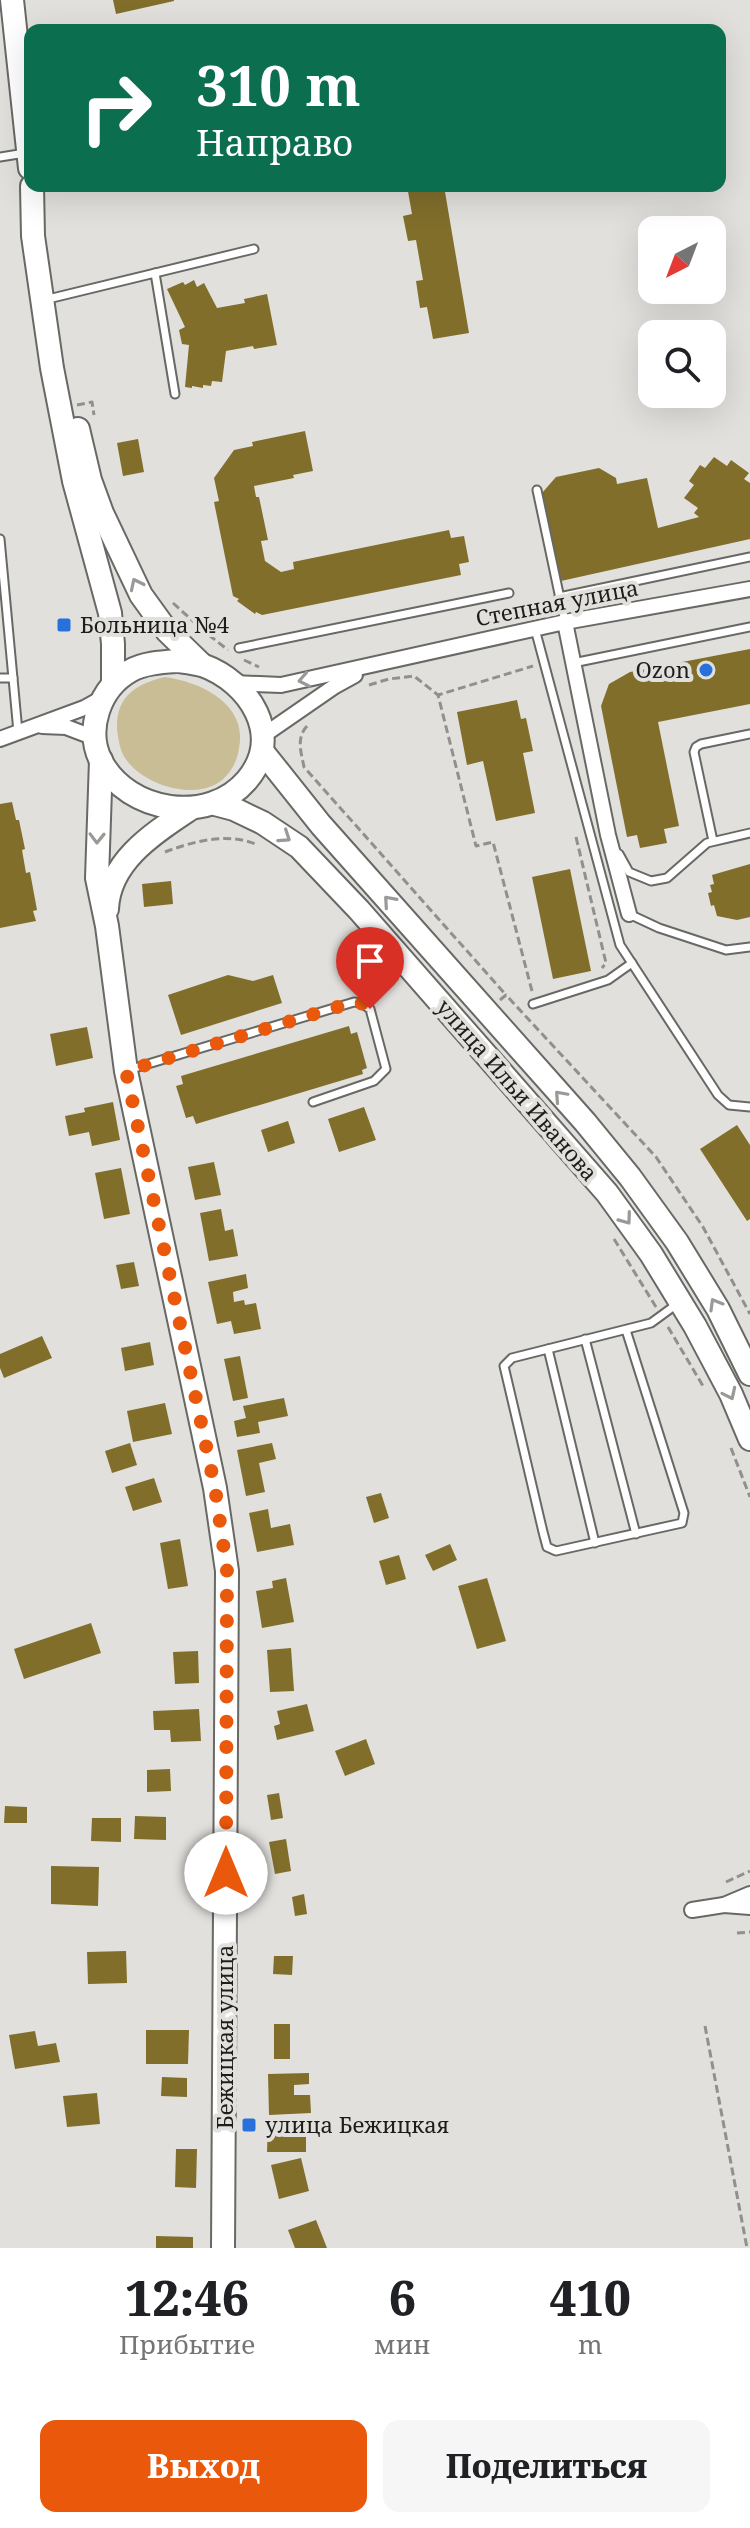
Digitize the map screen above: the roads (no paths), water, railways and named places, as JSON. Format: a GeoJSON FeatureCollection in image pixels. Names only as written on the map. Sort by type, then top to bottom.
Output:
{"type":"FeatureCollection","features":[{"type":"Feature","properties":{"kind":"main road"},"geometry":{"type":"LineString","coordinates":[[12,0],[24,105]]}},
{"type":"Feature","properties":{"kind":"main road"},"geometry":{"type":"LineString","coordinates":[[33,193],[45,235],[62,427],[110,613],[113,644],[108,691],[95,721],[98,749],[97,878],[107,926]]}},
{"type":"Feature","properties":{"kind":"main road"},"geometry":{"type":"LineString","coordinates":[[49,299],[90,480],[102,513],[141,595],[167,631],[202,665],[233,683],[252,705],[263,743],[254,770],[237,791],[215,804],[190,809],[167,807],[131,792],[114,778],[98,749]]}},
{"type":"Feature","properties":{"kind":"main road"},"geometry":{"type":"LineString","coordinates":[[108,691],[132,669],[178,661],[202,665]]}},
{"type":"Feature","properties":{"kind":"main road","name":"улица Ильи Иванова"},"geometry":{"type":"LineString","coordinates":[[263,743],[321,825],[585,1122],[630,1177],[677,1242],[710,1296],[750,1374]]}},
{"type":"Feature","properties":{"kind":"main road","name":"улица Ильи Иванова"},"geometry":{"type":"LineString","coordinates":[[215,804],[263,823],[299,847],[359,910],[607,1193],[681,1301],[731,1394],[750,1439]]}},
{"type":"Feature","properties":{"kind":"main road"},"geometry":{"type":"LineString","coordinates":[[107,926],[108,898],[119,868],[135,849],[190,809]]}},
{"type":"Feature","properties":{"kind":"main road","name":"Бежицкая улица"},"geometry":{"type":"LineString","coordinates":[[107,926],[126,1071],[215,1488],[227,1571],[223,2248]]}},
{"type":"Feature","properties":{"kind":"street","name":"Степная улица"},"geometry":{"type":"LineString","coordinates":[[233,683],[281,685],[534,628],[750,589]]}},
{"type":"Feature","properties":{"kind":"street"},"geometry":{"type":"LineString","coordinates":[[565,622],[608,835],[629,914]]}},
{"type":"Feature","properties":{"kind":"street"},"geometry":{"type":"LineString","coordinates":[[263,743],[335,686],[378,664]]}},
{"type":"Feature","properties":{"kind":"street"},"geometry":{"type":"LineString","coordinates":[[0,739],[84,708],[108,691]]}},
{"type":"Feature","properties":{"kind":"street"},"geometry":{"type":"LineString","coordinates":[[38,725],[66,727],[98,749]]}},
{"type":"Feature","properties":{"kind":"street"},"geometry":{"type":"LineString","coordinates":[[724,1905],[750,1894]]}},
{"type":"Feature","properties":{"kind":"street"},"geometry":{"type":"LineString","coordinates":[[692,1910],[724,1905],[750,1907]]}},
{"type":"Feature","properties":{"kind":"lane"},"geometry":{"type":"LineString","coordinates":[[0,157],[24,150]]}},
{"type":"Feature","properties":{"kind":"lane"},"geometry":{"type":"LineString","coordinates":[[49,299],[254,249]]}},
{"type":"Feature","properties":{"kind":"lane"},"geometry":{"type":"LineString","coordinates":[[155,273],[175,394]]}},
{"type":"Feature","properties":{"kind":"lane"},"geometry":{"type":"LineString","coordinates":[[537,490],[565,622]]}},
{"type":"Feature","properties":{"kind":"lane"},"geometry":{"type":"LineString","coordinates":[[0,539],[18,733]]}},
{"type":"Feature","properties":{"kind":"lane"},"geometry":{"type":"LineString","coordinates":[[559,597],[750,557]]}},
{"type":"Feature","properties":{"kind":"lane"},"geometry":{"type":"LineString","coordinates":[[239,648],[509,593]]}},
{"type":"Feature","properties":{"kind":"lane"},"geometry":{"type":"LineString","coordinates":[[573,663],[750,627]]}},
{"type":"Feature","properties":{"kind":"lane"},"geometry":{"type":"LineString","coordinates":[[534,628],[620,945],[718,1095],[729,1105],[750,1107]]}},
{"type":"Feature","properties":{"kind":"lane"},"geometry":{"type":"LineString","coordinates":[[0,678],[13,678]]}},
{"type":"Feature","properties":{"kind":"lane"},"geometry":{"type":"LineString","coordinates":[[713,841],[694,752],[701,744],[750,734]]}},
{"type":"Feature","properties":{"kind":"lane"},"geometry":{"type":"LineString","coordinates":[[608,835],[629,872],[651,881],[667,878],[707,843],[750,833]]}},
{"type":"Feature","properties":{"kind":"lane"},"geometry":{"type":"LineString","coordinates":[[629,914],[659,928],[726,950],[750,947]]}},
{"type":"Feature","properties":{"kind":"lane"},"geometry":{"type":"LineString","coordinates":[[533,1004],[608,980],[632,963]]}},
{"type":"Feature","properties":{"kind":"lane"},"geometry":{"type":"LineString","coordinates":[[126,1071],[354,1002],[361,1003],[370,1009],[386,1069],[374,1081],[313,1102]]}},
{"type":"Feature","properties":{"kind":"lane"},"geometry":{"type":"LineString","coordinates":[[626,1330],[684,1513],[682,1523],[556,1551],[547,1547],[504,1366],[512,1358],[651,1323],[681,1301]]}},
{"type":"Feature","properties":{"kind":"lane"},"geometry":{"type":"LineString","coordinates":[[585,1339],[636,1534]]}},
{"type":"Feature","properties":{"kind":"lane"},"geometry":{"type":"LineString","coordinates":[[548,1349],[595,1543]]}},
{"type":"Feature","properties":{"kind":"place","name":"Больница №4"},"geometry":{"type":"Point","coordinates":[64,625]}},
{"type":"Feature","properties":{"kind":"place","name":"Ozon"},"geometry":{"type":"Point","coordinates":[706,670]}},
{"type":"Feature","properties":{"kind":"place","name":"улица Бежицкая"},"geometry":{"type":"Point","coordinates":[249,2125]}}]}
